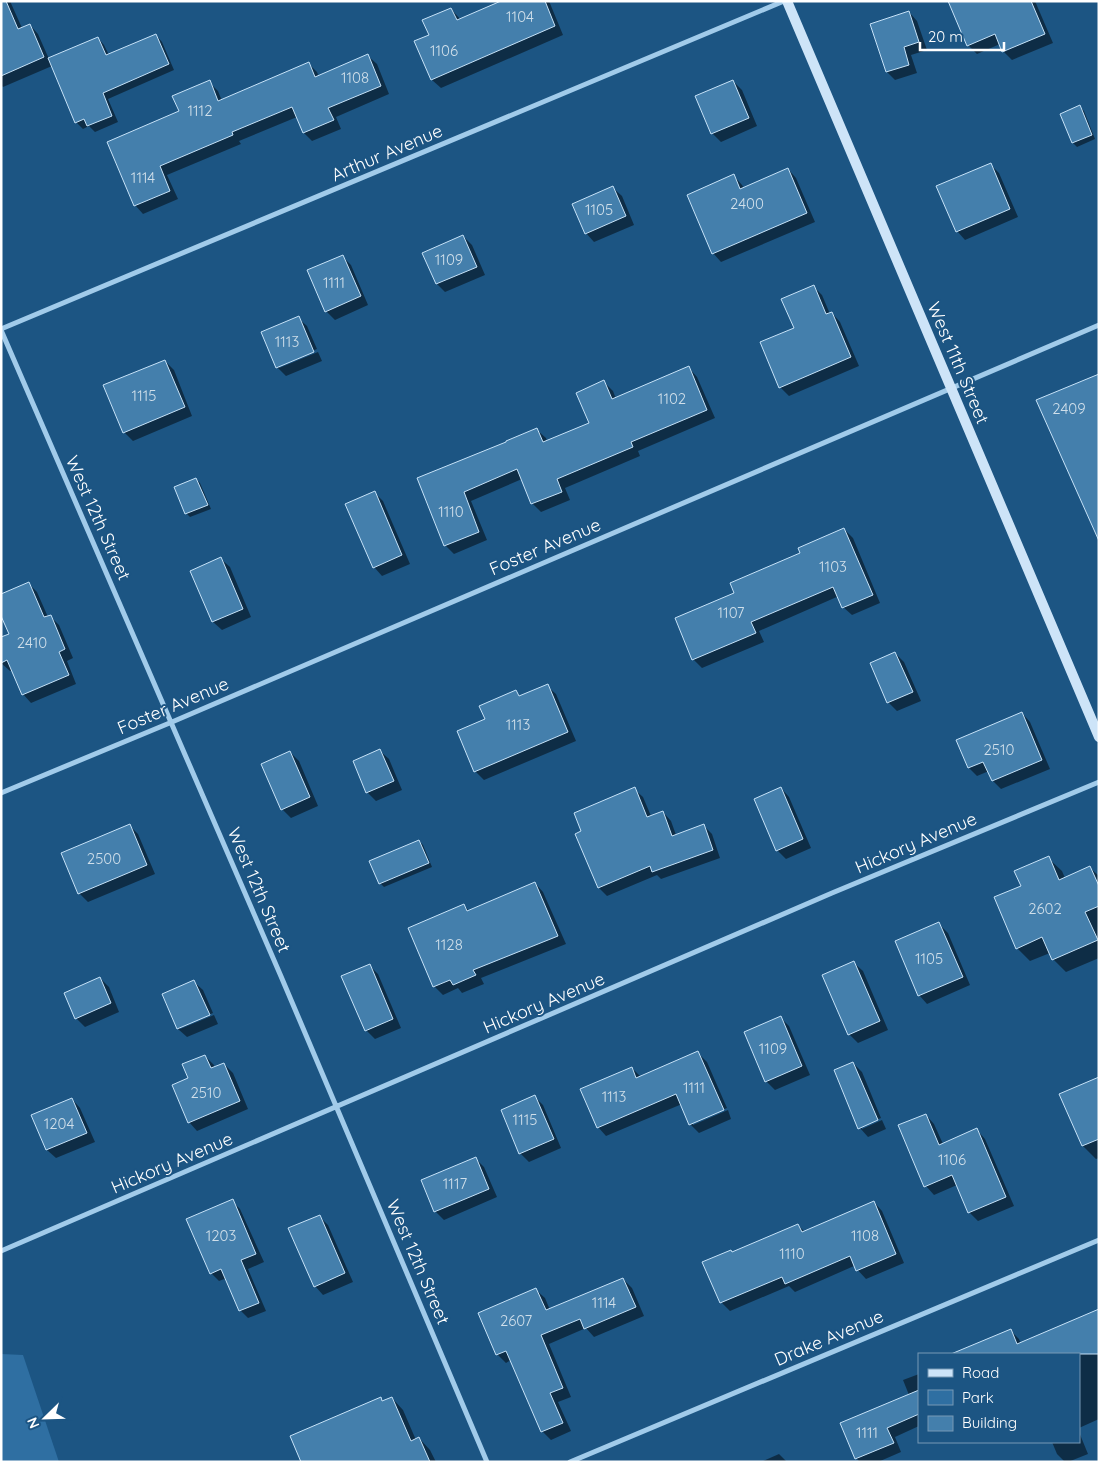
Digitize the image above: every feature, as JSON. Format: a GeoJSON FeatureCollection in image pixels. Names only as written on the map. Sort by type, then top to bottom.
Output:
{"type":"FeatureCollection","features":[{"type":"Feature","properties":{"kind":"main road","name":"West 11th Street"},"geometry":{"type":"LineString","coordinates":[[785,1],[1099,737]]}},
{"type":"Feature","properties":{"kind":"street","name":"Arthur Avenue"},"geometry":{"type":"LineString","coordinates":[[1,330],[785,1]]}},
{"type":"Feature","properties":{"kind":"street","name":"Foster Avenue"},"geometry":{"type":"LineString","coordinates":[[1,793],[172,722],[1099,326]]}},
{"type":"Feature","properties":{"kind":"street","name":"West 12th Street"},"geometry":{"type":"LineString","coordinates":[[1,330],[338,1107],[487,1462]]}},
{"type":"Feature","properties":{"kind":"street","name":"Hickory Avenue"},"geometry":{"type":"LineString","coordinates":[[1,1251],[823,897],[1099,782]]}},
{"type":"Feature","properties":{"kind":"street","name":"Drake Avenue"},"geometry":{"type":"LineString","coordinates":[[570,1462],[1099,1240]]}},
{"type":"Feature","properties":{"kind":"green space"},"geometry":{"type":"Polygon","coordinates":[[[1,1354],[23,1355],[59,1462],[1,1462],[1,1354]]]}},
{"type":"Feature","properties":{"kind":"building"},"geometry":{"type":"Polygon","coordinates":[[[1,1],[6,1],[18,29],[30,24],[44,57],[1,76],[1,1]]]}},
{"type":"Feature","properties":{"kind":"building"},"geometry":{"type":"Polygon","coordinates":[[[501,1],[545,1],[555,26],[431,80],[414,41],[429,35],[422,20],[451,8],[457,20],[501,1]]]}},
{"type":"Feature","properties":{"kind":"building"},"geometry":{"type":"Polygon","coordinates":[[[948,1],[1031,1],[1045,34],[1002,52],[995,34],[967,46],[948,1]]]}},
{"type":"Feature","properties":{"kind":"building"},"geometry":{"type":"Polygon","coordinates":[[[909,11],[919,42],[904,47],[909,65],[886,72],[870,24],[909,11]]]}},
{"type":"Feature","properties":{"kind":"building"},"geometry":{"type":"Polygon","coordinates":[[[156,34],[169,64],[103,93],[112,116],[87,126],[84,119],[75,123],[48,58],[98,37],[106,55],[156,34]]]}},
{"type":"Feature","properties":{"kind":"building"},"geometry":{"type":"Polygon","coordinates":[[[368,54],[381,86],[328,108],[334,120],[303,133],[292,107],[232,132],[233,135],[160,166],[170,191],[134,206],[107,142],[179,111],[172,96],[210,80],[218,101],[309,62],[315,77],[368,54]]]}},
{"type":"Feature","properties":{"kind":"building"},"geometry":{"type":"Polygon","coordinates":[[[733,80],[749,118],[711,134],[695,96],[733,80]]]}},
{"type":"Feature","properties":{"kind":"building"},"geometry":{"type":"Polygon","coordinates":[[[1080,105],[1092,135],[1072,143],[1060,114],[1080,105]]]}},
{"type":"Feature","properties":{"kind":"building"},"geometry":{"type":"Polygon","coordinates":[[[991,163],[1010,209],[956,232],[936,186],[991,163]]]}},
{"type":"Feature","properties":{"kind":"building"},"geometry":{"type":"Polygon","coordinates":[[[788,168],[807,213],[712,254],[687,195],[734,174],[740,189],[788,168]]]}},
{"type":"Feature","properties":{"kind":"building"},"geometry":{"type":"Polygon","coordinates":[[[613,186],[626,216],[585,234],[572,204],[613,186]]]}},
{"type":"Feature","properties":{"kind":"building"},"geometry":{"type":"Polygon","coordinates":[[[463,235],[477,267],[436,284],[422,253],[463,235]]]}},
{"type":"Feature","properties":{"kind":"building"},"geometry":{"type":"Polygon","coordinates":[[[343,255],[361,296],[325,312],[307,270],[343,255]]]}},
{"type":"Feature","properties":{"kind":"building"},"geometry":{"type":"Polygon","coordinates":[[[814,285],[826,314],[832,312],[851,357],[779,388],[760,342],[794,328],[781,299],[814,285]]]}},
{"type":"Feature","properties":{"kind":"building"},"geometry":{"type":"Polygon","coordinates":[[[299,316],[314,352],[276,368],[261,332],[299,316]]]}},
{"type":"Feature","properties":{"kind":"building"},"geometry":{"type":"Polygon","coordinates":[[[165,360],[185,407],[123,433],[103,385],[165,360]]]}},
{"type":"Feature","properties":{"kind":"building"},"geometry":{"type":"Polygon","coordinates":[[[689,366],[707,410],[631,442],[633,447],[557,479],[562,492],[531,504],[517,469],[464,492],[479,532],[444,546],[417,478],[537,428],[543,442],[589,423],[576,393],[604,380],[612,399],[689,366]]]}},
{"type":"Feature","properties":{"kind":"building"},"geometry":{"type":"Polygon","coordinates":[[[1099,374],[1099,541],[1036,400],[1099,374]]]}},
{"type":"Feature","properties":{"kind":"building"},"geometry":{"type":"Polygon","coordinates":[[[196,478],[208,505],[185,514],[174,487],[196,478]]]}},
{"type":"Feature","properties":{"kind":"building"},"geometry":{"type":"Polygon","coordinates":[[[375,491],[402,555],[373,568],[345,504],[375,491]]]}},
{"type":"Feature","properties":{"kind":"building"},"geometry":{"type":"Polygon","coordinates":[[[844,528],[873,595],[842,608],[833,587],[751,622],[756,633],[692,660],[675,618],[734,593],[730,583],[800,553],[798,548],[844,528]]]}},
{"type":"Feature","properties":{"kind":"building"},"geometry":{"type":"Polygon","coordinates":[[[221,557],[243,609],[212,622],[190,571],[221,557]]]}},
{"type":"Feature","properties":{"kind":"building"},"geometry":{"type":"Polygon","coordinates":[[[29,582],[44,617],[51,615],[65,649],[59,652],[69,675],[22,695],[7,660],[1,663],[1,637],[9,634],[1,616],[1,594],[29,582]]]}},
{"type":"Feature","properties":{"kind":"building"},"geometry":{"type":"Polygon","coordinates":[[[895,652],[913,692],[887,703],[870,663],[895,652]]]}},
{"type":"Feature","properties":{"kind":"building"},"geometry":{"type":"Polygon","coordinates":[[[548,684],[568,732],[474,772],[457,731],[485,719],[479,706],[516,690],[519,696],[548,684]]]}},
{"type":"Feature","properties":{"kind":"building"},"geometry":{"type":"Polygon","coordinates":[[[1022,712],[1042,760],[992,781],[983,762],[968,768],[956,740],[1022,712]]]}},
{"type":"Feature","properties":{"kind":"building"},"geometry":{"type":"Polygon","coordinates":[[[380,749],[394,781],[366,793],[353,761],[380,749]]]}},
{"type":"Feature","properties":{"kind":"building"},"geometry":{"type":"Polygon","coordinates":[[[290,751],[310,797],[281,810],[261,764],[290,751]]]}},
{"type":"Feature","properties":{"kind":"building"},"geometry":{"type":"Polygon","coordinates":[[[635,787],[647,817],[663,811],[672,836],[704,824],[713,850],[652,872],[650,866],[598,888],[575,834],[581,831],[574,813],[635,787]]]}},
{"type":"Feature","properties":{"kind":"building"},"geometry":{"type":"Polygon","coordinates":[[[781,787],[803,839],[776,851],[754,799],[781,787]]]}},
{"type":"Feature","properties":{"kind":"building"},"geometry":{"type":"Polygon","coordinates":[[[130,824],[147,865],[78,894],[61,853],[130,824]]]}},
{"type":"Feature","properties":{"kind":"building"},"geometry":{"type":"Polygon","coordinates":[[[419,840],[429,863],[379,884],[369,861],[419,840]]]}},
{"type":"Feature","properties":{"kind":"building"},"geometry":{"type":"Polygon","coordinates":[[[1049,856],[1059,880],[1090,866],[1099,886],[1099,906],[1085,912],[1098,940],[1052,960],[1042,937],[1016,949],[994,897],[1021,886],[1014,871],[1049,856]]]}},
{"type":"Feature","properties":{"kind":"building"},"geometry":{"type":"Polygon","coordinates":[[[535,882],[558,936],[473,970],[476,975],[453,985],[450,980],[433,987],[408,928],[464,904],[467,911],[535,882]]]}},
{"type":"Feature","properties":{"kind":"building"},"geometry":{"type":"Polygon","coordinates":[[[939,922],[963,977],[918,996],[895,941],[939,922]]]}},
{"type":"Feature","properties":{"kind":"building"},"geometry":{"type":"Polygon","coordinates":[[[854,961],[880,1021],[848,1035],[822,975],[854,961]]]}},
{"type":"Feature","properties":{"kind":"building"},"geometry":{"type":"Polygon","coordinates":[[[370,964],[393,1019],[365,1031],[341,976],[370,964]]]}},
{"type":"Feature","properties":{"kind":"building"},"geometry":{"type":"Polygon","coordinates":[[[100,977],[111,1003],[75,1019],[64,993],[100,977]]]}},
{"type":"Feature","properties":{"kind":"building"},"geometry":{"type":"Polygon","coordinates":[[[194,980],[210,1015],[177,1029],[162,994],[194,980]]]}},
{"type":"Feature","properties":{"kind":"building"},"geometry":{"type":"Polygon","coordinates":[[[781,1016],[802,1066],[765,1082],[744,1032],[781,1016]]]}},
{"type":"Feature","properties":{"kind":"building"},"geometry":{"type":"Polygon","coordinates":[[[698,1051],[724,1110],[689,1125],[676,1094],[597,1128],[580,1089],[632,1067],[636,1078],[698,1051]]]}},
{"type":"Feature","properties":{"kind":"building"},"geometry":{"type":"Polygon","coordinates":[[[205,1055],[211,1068],[224,1063],[240,1101],[188,1123],[172,1085],[188,1078],[182,1064],[205,1055]]]}},
{"type":"Feature","properties":{"kind":"building"},"geometry":{"type":"Polygon","coordinates":[[[853,1062],[878,1120],[858,1129],[834,1070],[853,1062]]]}},
{"type":"Feature","properties":{"kind":"building"},"geometry":{"type":"Polygon","coordinates":[[[1099,1077],[1099,1139],[1082,1146],[1059,1094],[1099,1077]]]}},
{"type":"Feature","properties":{"kind":"building"},"geometry":{"type":"Polygon","coordinates":[[[535,1095],[554,1139],[519,1154],[501,1110],[535,1095]]]}},
{"type":"Feature","properties":{"kind":"building"},"geometry":{"type":"Polygon","coordinates":[[[72,1098],[87,1133],[46,1150],[31,1115],[72,1098]]]}},
{"type":"Feature","properties":{"kind":"building"},"geometry":{"type":"Polygon","coordinates":[[[926,1114],[939,1145],[977,1128],[1006,1197],[968,1213],[952,1175],[924,1187],[898,1125],[926,1114]]]}},
{"type":"Feature","properties":{"kind":"building"},"geometry":{"type":"Polygon","coordinates":[[[476,1157],[489,1189],[434,1212],[421,1180],[476,1157]]]}},
{"type":"Feature","properties":{"kind":"building"},"geometry":{"type":"Polygon","coordinates":[[[233,1199],[256,1254],[241,1260],[259,1303],[239,1311],[221,1269],[210,1274],[186,1219],[233,1199]]]}},
{"type":"Feature","properties":{"kind":"building"},"geometry":{"type":"Polygon","coordinates":[[[874,1201],[896,1254],[856,1271],[850,1256],[785,1284],[782,1277],[720,1303],[702,1262],[731,1250],[732,1252],[798,1224],[802,1232],[874,1201]]]}},
{"type":"Feature","properties":{"kind":"building"},"geometry":{"type":"Polygon","coordinates":[[[320,1215],[345,1273],[314,1287],[288,1228],[320,1215]]]}},
{"type":"Feature","properties":{"kind":"building"},"geometry":{"type":"Polygon","coordinates":[[[623,1278],[636,1307],[584,1329],[580,1319],[541,1335],[563,1388],[550,1393],[563,1423],[541,1432],[506,1351],[496,1355],[478,1313],[536,1288],[546,1310],[623,1278]]]}},
{"type":"Feature","properties":{"kind":"building"},"geometry":{"type":"Polygon","coordinates":[[[1099,1309],[1099,1354],[953,1353],[1011,1329],[1017,1344],[1099,1309]]]}},
{"type":"Feature","properties":{"kind":"building"},"geometry":{"type":"Polygon","coordinates":[[[918,1390],[918,1414],[887,1428],[894,1443],[855,1459],[840,1423],[918,1390]]]}},
{"type":"Feature","properties":{"kind":"building"},"geometry":{"type":"Polygon","coordinates":[[[381,1397],[382,1401],[392,1397],[411,1441],[419,1437],[430,1462],[301,1462],[290,1436],[381,1397]]]}}]}
